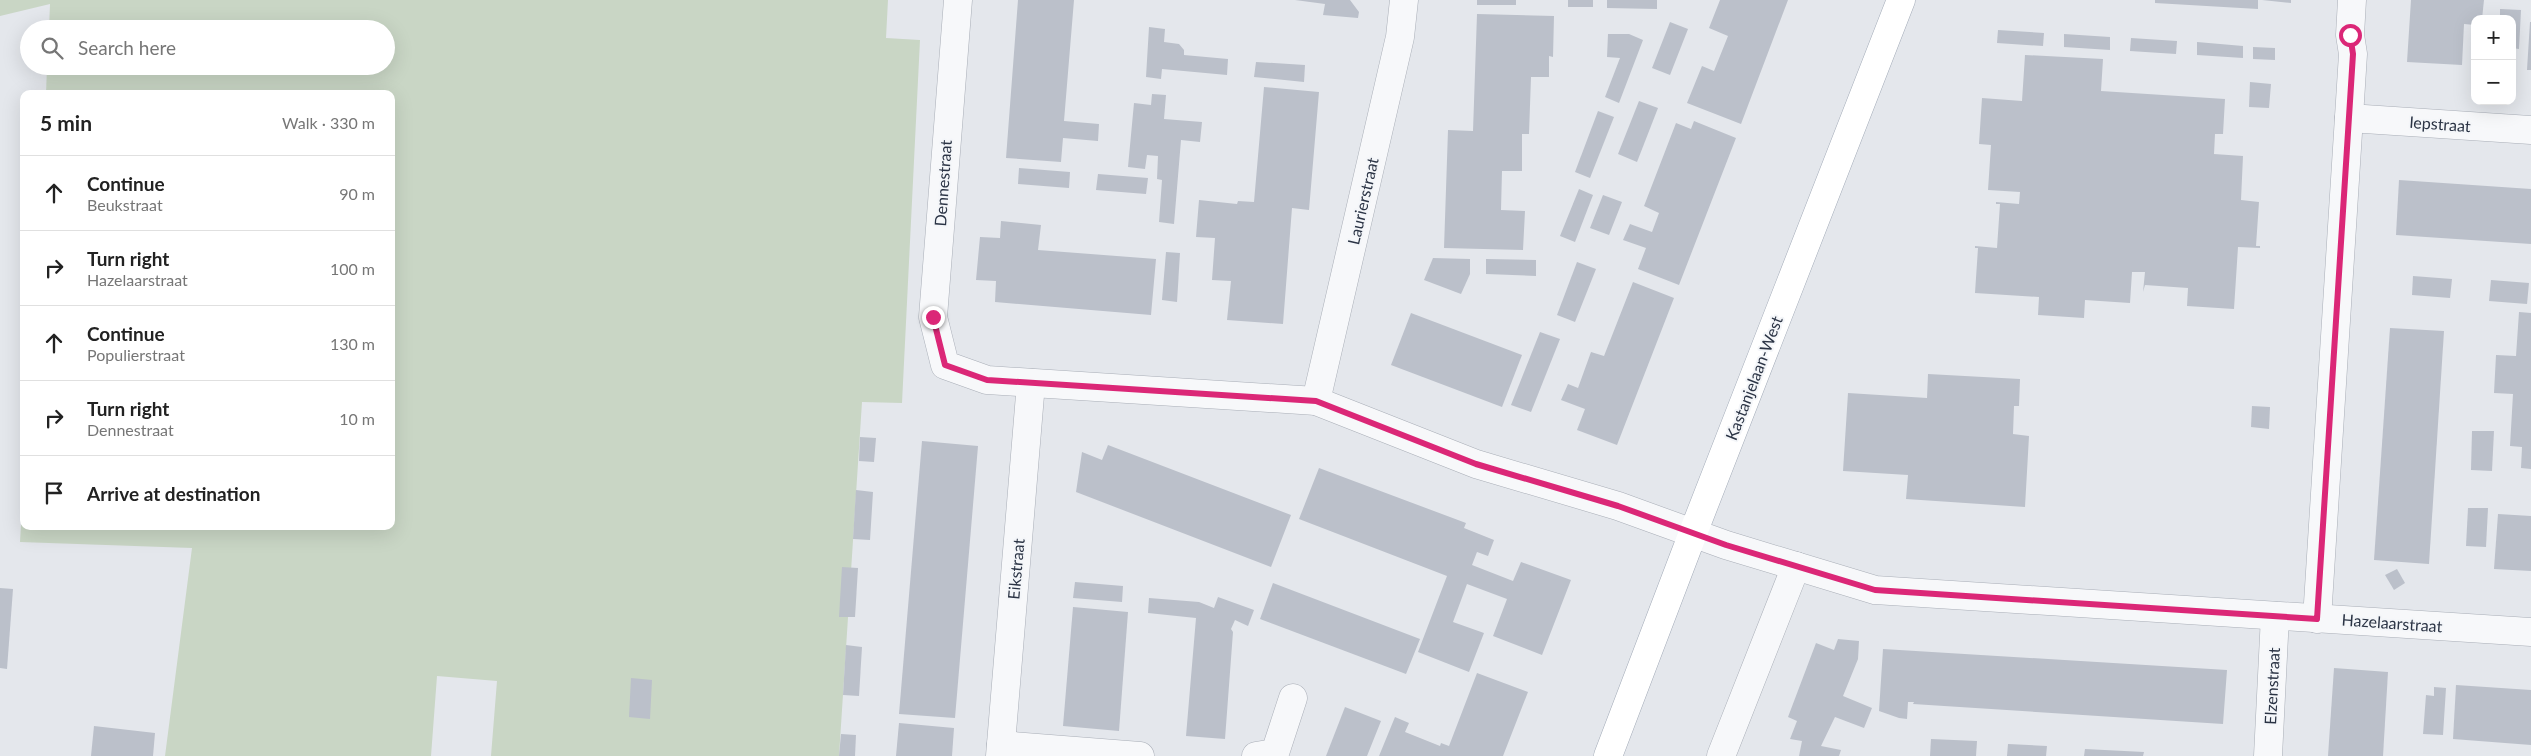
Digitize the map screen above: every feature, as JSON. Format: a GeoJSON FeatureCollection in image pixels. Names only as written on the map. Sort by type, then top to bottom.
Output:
{"type":"FeatureCollection","features":[{"type":"Feature","properties":{"kind":"main road","name":"Kastanjelaan-West"},"geometry":{"type":"LineString","coordinates":[[1608,756],[1692,533],[1901,0]]}},
{"type":"Feature","properties":{"kind":"street","name":"Dennestraat"},"geometry":{"type":"LineString","coordinates":[[945,365],[933,317],[958,0]]}},
{"type":"Feature","properties":{"kind":"street","name":"Laurierstraat"},"geometry":{"type":"LineString","coordinates":[[1316,401],[1400,37],[1404,0]]}},
{"type":"Feature","properties":{"kind":"street"},"geometry":{"type":"LineString","coordinates":[[2317,619],[2353,54],[2350,35],[2352,0]]}},
{"type":"Feature","properties":{"kind":"street","name":"Iepstraat"},"geometry":{"type":"LineString","coordinates":[[2349,118],[2531,130]]}},
{"type":"Feature","properties":{"kind":"street","name":"Hazelaarstraat"},"geometry":{"type":"LineString","coordinates":[[945,365],[987,380],[1316,401],[1476,464],[1618,506],[1692,533],[1875,590],[2531,632]]}},
{"type":"Feature","properties":{"kind":"street","name":"Eikstraat"},"geometry":{"type":"LineString","coordinates":[[1000,750],[1031,383]]}},
{"type":"Feature","properties":{"kind":"street"},"geometry":{"type":"LineString","coordinates":[[1721,756],[1796,566]]}},
{"type":"Feature","properties":{"kind":"street","name":"Elzenstraat"},"geometry":{"type":"LineString","coordinates":[[2268,756],[2275,616]]}},
{"type":"Feature","properties":{"kind":"street"},"geometry":{"type":"LineString","coordinates":[[1256,756],[1275,753],[1293,698]]}},
{"type":"Feature","properties":{"kind":"street"},"geometry":{"type":"LineString","coordinates":[[1000,750],[1140,756]]}},
{"type":"Feature","properties":{"kind":"green space"},"geometry":{"type":"Polygon","coordinates":[[[0,0],[888,0],[886,38],[920,40],[902,403],[862,402],[839,756],[491,756],[497,681],[437,676],[431,756],[165,756],[192,548],[20,542],[21,530],[395,530],[395,90],[46,90],[47,75],[395,75],[395,20],[49,20],[50,4],[0,16],[0,0]]]}},
{"type":"Feature","properties":{"kind":"building"},"geometry":{"type":"Polygon","coordinates":[[[1018,0],[1074,0],[1064,121],[1099,124],[1098,141],[1063,138],[1061,162],[1006,158],[1018,0]]]}},
{"type":"Feature","properties":{"kind":"building"},"geometry":{"type":"Polygon","coordinates":[[[1295,0],[1350,0],[1359,12],[1358,18],[1323,15],[1325,4],[1295,0]]]}},
{"type":"Feature","properties":{"kind":"building"},"geometry":{"type":"Polygon","coordinates":[[[1477,0],[1516,0],[1516,5],[1477,5],[1477,0]]]}},
{"type":"Feature","properties":{"kind":"building"},"geometry":{"type":"Polygon","coordinates":[[[1568,0],[1593,0],[1593,7],[1568,7],[1568,0]]]}},
{"type":"Feature","properties":{"kind":"building"},"geometry":{"type":"Polygon","coordinates":[[[1607,0],[1657,0],[1657,9],[1607,8],[1607,0]]]}},
{"type":"Feature","properties":{"kind":"building"},"geometry":{"type":"Polygon","coordinates":[[[1720,0],[1788,0],[1741,124],[1687,103],[1702,66],[1714,71],[1728,36],[1709,28],[1720,0]]]}},
{"type":"Feature","properties":{"kind":"building"},"geometry":{"type":"Polygon","coordinates":[[[2155,0],[2258,0],[2258,9],[2155,3],[2155,0]]]}},
{"type":"Feature","properties":{"kind":"building"},"geometry":{"type":"Polygon","coordinates":[[[2262,0],[2291,0],[2291,3],[2262,0]]]}},
{"type":"Feature","properties":{"kind":"building"},"geometry":{"type":"Polygon","coordinates":[[[2411,0],[2484,0],[2482,15],[2471,15],[2471,25],[2464,24],[2462,65],[2407,62],[2411,0]]]}},
{"type":"Feature","properties":{"kind":"building"},"geometry":{"type":"Polygon","coordinates":[[[2500,9],[2521,10],[2519,49],[2516,49],[2516,15],[2500,15],[2500,9]]]}},
{"type":"Feature","properties":{"kind":"building"},"geometry":{"type":"Polygon","coordinates":[[[1477,14],[1554,16],[1553,57],[1549,56],[1549,77],[1531,77],[1529,134],[1522,134],[1522,171],[1502,171],[1501,210],[1525,211],[1523,250],[1444,248],[1448,130],[1473,131],[1477,14]]]}},
{"type":"Feature","properties":{"kind":"building"},"geometry":{"type":"Polygon","coordinates":[[[1670,22],[1688,29],[1670,75],[1652,68],[1670,22]]]}},
{"type":"Feature","properties":{"kind":"building"},"geometry":{"type":"Polygon","coordinates":[[[2530,22],[2531,70],[2527,70],[2530,22]]]}},
{"type":"Feature","properties":{"kind":"building"},"geometry":{"type":"Polygon","coordinates":[[[1149,27],[1165,29],[1164,42],[1179,44],[1184,50],[1184,55],[1228,59],[1227,75],[1162,69],[1161,79],[1146,77],[1149,27]]]}},
{"type":"Feature","properties":{"kind":"building"},"geometry":{"type":"Polygon","coordinates":[[[1998,30],[2044,33],[2043,46],[1997,43],[1998,30]]]}},
{"type":"Feature","properties":{"kind":"building"},"geometry":{"type":"Polygon","coordinates":[[[1608,34],[1629,34],[1643,40],[1619,103],[1605,97],[1620,58],[1607,57],[1608,34]]]}},
{"type":"Feature","properties":{"kind":"building"},"geometry":{"type":"Polygon","coordinates":[[[2064,34],[2110,37],[2110,50],[2064,47],[2064,34]]]}},
{"type":"Feature","properties":{"kind":"building"},"geometry":{"type":"Polygon","coordinates":[[[2131,38],[2177,41],[2176,54],[2130,51],[2131,38]]]}},
{"type":"Feature","properties":{"kind":"building"},"geometry":{"type":"Polygon","coordinates":[[[2197,42],[2243,46],[2243,58],[2197,55],[2197,42]]]}},
{"type":"Feature","properties":{"kind":"building"},"geometry":{"type":"Polygon","coordinates":[[[2253,47],[2275,48],[2275,60],[2253,59],[2253,47]]]}},
{"type":"Feature","properties":{"kind":"building"},"geometry":{"type":"Polygon","coordinates":[[[2025,55],[2103,59],[2101,91],[2225,99],[2223,134],[2215,134],[2214,154],[2243,156],[2241,200],[2259,202],[2256,246],[2260,246],[2260,248],[2238,247],[2234,309],[2187,306],[2188,288],[2145,285],[2143,292],[2145,272],[2132,272],[2130,303],[2085,300],[2084,318],[2038,315],[2039,297],[1975,293],[1978,248],[1975,248],[1975,246],[1997,248],[2000,204],[1996,204],[1996,202],[2019,204],[2020,192],[1988,190],[1991,145],[1979,144],[1982,98],[2022,101],[2025,55]]]}},
{"type":"Feature","properties":{"kind":"building"},"geometry":{"type":"Polygon","coordinates":[[[1256,62],[1305,65],[1304,82],[1254,77],[1256,62]]]}},
{"type":"Feature","properties":{"kind":"building"},"geometry":{"type":"Polygon","coordinates":[[[2250,82],[2271,84],[2269,108],[2249,107],[2250,82]]]}},
{"type":"Feature","properties":{"kind":"building"},"geometry":{"type":"Polygon","coordinates":[[[1264,87],[1319,92],[1309,210],[1292,208],[1283,324],[1227,320],[1231,281],[1212,280],[1215,238],[1196,237],[1199,200],[1237,204],[1238,201],[1254,202],[1264,87]]]}},
{"type":"Feature","properties":{"kind":"building"},"geometry":{"type":"Polygon","coordinates":[[[1152,94],[1166,95],[1164,119],[1202,122],[1200,142],[1181,140],[1174,224],[1159,222],[1162,180],[1157,179],[1158,156],[1147,155],[1145,169],[1128,167],[1134,103],[1151,105],[1152,94]]]}},
{"type":"Feature","properties":{"kind":"building"},"geometry":{"type":"Polygon","coordinates":[[[1639,101],[1658,108],[1637,162],[1618,154],[1639,101]]]}},
{"type":"Feature","properties":{"kind":"building"},"geometry":{"type":"Polygon","coordinates":[[[1598,111],[1614,117],[1590,178],[1575,172],[1598,111]]]}},
{"type":"Feature","properties":{"kind":"building"},"geometry":{"type":"Polygon","coordinates":[[[1694,121],[1736,138],[1679,285],[1638,269],[1646,248],[1623,240],[1630,224],[1652,232],[1659,213],[1644,206],[1676,123],[1691,129],[1694,121]]]}},
{"type":"Feature","properties":{"kind":"building"},"geometry":{"type":"Polygon","coordinates":[[[1019,168],[1070,172],[1069,188],[1018,184],[1019,168]]]}},
{"type":"Feature","properties":{"kind":"building"},"geometry":{"type":"Polygon","coordinates":[[[1098,174],[1148,178],[1146,194],[1096,190],[1098,174]]]}},
{"type":"Feature","properties":{"kind":"building"},"geometry":{"type":"Polygon","coordinates":[[[2399,180],[2531,189],[2531,244],[2396,235],[2399,180]]]}},
{"type":"Feature","properties":{"kind":"building"},"geometry":{"type":"Polygon","coordinates":[[[1579,189],[1593,195],[1575,242],[1560,236],[1579,189]]]}},
{"type":"Feature","properties":{"kind":"building"},"geometry":{"type":"Polygon","coordinates":[[[1603,195],[1622,202],[1609,235],[1590,228],[1603,195]]]}},
{"type":"Feature","properties":{"kind":"building"},"geometry":{"type":"Polygon","coordinates":[[[1001,221],[1041,225],[1038,250],[1156,259],[1151,315],[995,302],[996,281],[976,280],[980,237],[1000,238],[1001,221]]]}},
{"type":"Feature","properties":{"kind":"building"},"geometry":{"type":"Polygon","coordinates":[[[1166,252],[1180,253],[1177,302],[1162,300],[1166,252]]]}},
{"type":"Feature","properties":{"kind":"building"},"geometry":{"type":"Polygon","coordinates":[[[1433,258],[1470,259],[1470,274],[1461,294],[1424,280],[1433,258]]]}},
{"type":"Feature","properties":{"kind":"building"},"geometry":{"type":"Polygon","coordinates":[[[1486,259],[1536,260],[1536,276],[1486,274],[1486,259]]]}},
{"type":"Feature","properties":{"kind":"building"},"geometry":{"type":"Polygon","coordinates":[[[1577,262],[1596,269],[1575,322],[1557,315],[1577,262]]]}},
{"type":"Feature","properties":{"kind":"building"},"geometry":{"type":"Polygon","coordinates":[[[2413,276],[2452,279],[2450,298],[2412,295],[2413,276]]]}},
{"type":"Feature","properties":{"kind":"building"},"geometry":{"type":"Polygon","coordinates":[[[2491,280],[2529,283],[2527,304],[2489,301],[2491,280]]]}},
{"type":"Feature","properties":{"kind":"building"},"geometry":{"type":"Polygon","coordinates":[[[1633,282],[1674,298],[1617,445],[1577,430],[1585,409],[1561,400],[1568,384],[1578,388],[1591,352],[1604,356],[1633,282]]]}},
{"type":"Feature","properties":{"kind":"building"},"geometry":{"type":"Polygon","coordinates":[[[2519,312],[2531,313],[2531,469],[2521,468],[2522,447],[2510,446],[2513,394],[2494,393],[2496,355],[2516,356],[2519,312]]]}},
{"type":"Feature","properties":{"kind":"building"},"geometry":{"type":"Polygon","coordinates":[[[1411,313],[1522,355],[1502,407],[1391,365],[1411,313]]]}},
{"type":"Feature","properties":{"kind":"building"},"geometry":{"type":"Polygon","coordinates":[[[2390,328],[2444,331],[2429,564],[2374,560],[2390,328]]]}},
{"type":"Feature","properties":{"kind":"building"},"geometry":{"type":"Polygon","coordinates":[[[1540,332],[1560,339],[1531,412],[1511,405],[1540,332]]]}},
{"type":"Feature","properties":{"kind":"building"},"geometry":{"type":"Polygon","coordinates":[[[1928,374],[2020,379],[2019,406],[2014,406],[2013,434],[2029,436],[2025,507],[1906,499],[1908,475],[1843,471],[1848,393],[1927,398],[1928,374]]]}},
{"type":"Feature","properties":{"kind":"building"},"geometry":{"type":"Polygon","coordinates":[[[2252,406],[2270,407],[2269,429],[2251,427],[2252,406]]]}},
{"type":"Feature","properties":{"kind":"building"},"geometry":{"type":"Polygon","coordinates":[[[2472,431],[2494,431],[2492,471],[2471,470],[2472,431]]]}},
{"type":"Feature","properties":{"kind":"building"},"geometry":{"type":"Polygon","coordinates":[[[860,437],[876,438],[874,462],[859,461],[860,437]]]}},
{"type":"Feature","properties":{"kind":"building"},"geometry":{"type":"Polygon","coordinates":[[[922,441],[978,446],[955,718],[899,714],[922,441]]]}},
{"type":"Feature","properties":{"kind":"building"},"geometry":{"type":"Polygon","coordinates":[[[1108,445],[1291,515],[1271,567],[1076,492],[1082,452],[1102,460],[1108,445]]]}},
{"type":"Feature","properties":{"kind":"building"},"geometry":{"type":"Polygon","coordinates":[[[1319,468],[1466,523],[1464,528],[1494,540],[1488,556],[1477,552],[1472,565],[1513,581],[1521,562],[1571,580],[1542,655],[1493,636],[1507,599],[1467,584],[1453,622],[1484,633],[1469,672],[1418,652],[1447,576],[1299,519],[1319,468]]]}},
{"type":"Feature","properties":{"kind":"building"},"geometry":{"type":"Polygon","coordinates":[[[856,490],[873,492],[870,540],[853,539],[856,490]]]}},
{"type":"Feature","properties":{"kind":"building"},"geometry":{"type":"Polygon","coordinates":[[[2468,508],[2488,508],[2486,547],[2466,546],[2468,508]]]}},
{"type":"Feature","properties":{"kind":"building"},"geometry":{"type":"Polygon","coordinates":[[[2498,514],[2531,516],[2531,571],[2494,569],[2498,514]]]}},
{"type":"Feature","properties":{"kind":"building"},"geometry":{"type":"Polygon","coordinates":[[[842,567],[858,568],[855,617],[839,617],[842,567]]]}},
{"type":"Feature","properties":{"kind":"building"},"geometry":{"type":"Polygon","coordinates":[[[2397,569],[2405,583],[2394,590],[2385,575],[2397,569]]]}},
{"type":"Feature","properties":{"kind":"building"},"geometry":{"type":"Polygon","coordinates":[[[1075,582],[1123,586],[1122,602],[1073,598],[1075,582]]]}},
{"type":"Feature","properties":{"kind":"building"},"geometry":{"type":"Polygon","coordinates":[[[1273,583],[1420,639],[1406,674],[1260,619],[1273,583]]]}},
{"type":"Feature","properties":{"kind":"building"},"geometry":{"type":"Polygon","coordinates":[[[0,588],[13,589],[7,669],[0,668],[0,588]]]}},
{"type":"Feature","properties":{"kind":"building"},"geometry":{"type":"Polygon","coordinates":[[[1218,597],[1254,610],[1248,626],[1235,620],[1231,629],[1233,632],[1225,739],[1186,736],[1196,618],[1148,613],[1149,598],[1199,602],[1214,608],[1218,597]]]}},
{"type":"Feature","properties":{"kind":"building"},"geometry":{"type":"Polygon","coordinates":[[[1073,607],[1128,612],[1119,731],[1063,726],[1073,607]]]}},
{"type":"Feature","properties":{"kind":"building"},"geometry":{"type":"Polygon","coordinates":[[[1838,639],[1859,641],[1858,659],[1843,696],[1872,708],[1864,728],[1835,717],[1821,746],[1841,750],[1839,756],[1799,756],[1802,741],[1790,739],[1797,721],[1788,717],[1816,643],[1834,650],[1838,639]]]}},
{"type":"Feature","properties":{"kind":"building"},"geometry":{"type":"Polygon","coordinates":[[[846,645],[862,647],[859,696],[843,695],[846,645]]]}},
{"type":"Feature","properties":{"kind":"building"},"geometry":{"type":"Polygon","coordinates":[[[1883,649],[2227,670],[2223,724],[1913,704],[1914,702],[1908,702],[1907,719],[1899,718],[1879,711],[1883,649]]]}},
{"type":"Feature","properties":{"kind":"building"},"geometry":{"type":"Polygon","coordinates":[[[2334,668],[2388,672],[2383,756],[2328,756],[2334,668]]]}},
{"type":"Feature","properties":{"kind":"building"},"geometry":{"type":"Polygon","coordinates":[[[1477,673],[1528,692],[1503,756],[1379,756],[1395,717],[1409,723],[1405,732],[1440,746],[1441,743],[1449,746],[1477,673]]]}},
{"type":"Feature","properties":{"kind":"building"},"geometry":{"type":"Polygon","coordinates":[[[631,678],[652,680],[650,719],[629,717],[631,678]]]}},
{"type":"Feature","properties":{"kind":"building"},"geometry":{"type":"Polygon","coordinates":[[[2456,685],[2531,690],[2531,745],[2453,739],[2456,685]]]}},
{"type":"Feature","properties":{"kind":"building"},"geometry":{"type":"Polygon","coordinates":[[[2434,687],[2446,688],[2443,735],[2423,734],[2426,695],[2434,696],[2434,687]]]}},
{"type":"Feature","properties":{"kind":"building"},"geometry":{"type":"Polygon","coordinates":[[[1345,707],[1381,721],[1367,756],[1326,756],[1345,707]]]}},
{"type":"Feature","properties":{"kind":"building"},"geometry":{"type":"Polygon","coordinates":[[[899,723],[954,728],[952,756],[896,756],[899,723]]]}},
{"type":"Feature","properties":{"kind":"building"},"geometry":{"type":"Polygon","coordinates":[[[94,726],[155,733],[153,756],[91,756],[94,726]]]}},
{"type":"Feature","properties":{"kind":"building"},"geometry":{"type":"Polygon","coordinates":[[[841,734],[856,735],[855,756],[839,756],[841,734]]]}},
{"type":"Feature","properties":{"kind":"building"},"geometry":{"type":"Polygon","coordinates":[[[1931,739],[1977,741],[1976,756],[1930,756],[1931,739]]]}},
{"type":"Feature","properties":{"kind":"building"},"geometry":{"type":"Polygon","coordinates":[[[2008,744],[2047,746],[2046,756],[2007,756],[2008,744]]]}},
{"type":"Feature","properties":{"kind":"building"},"geometry":{"type":"Polygon","coordinates":[[[2085,749],[2144,752],[2143,756],[2084,756],[2085,749]]]}},
{"type":"Feature","properties":{"kind":"route"},"geometry":{"type":"LineString","coordinates":[[933,317],[945,365],[987,380],[1316,401],[1476,464],[1618,506],[1726,545],[1875,590],[2317,619],[2353,54],[2350,35]]}}]}
